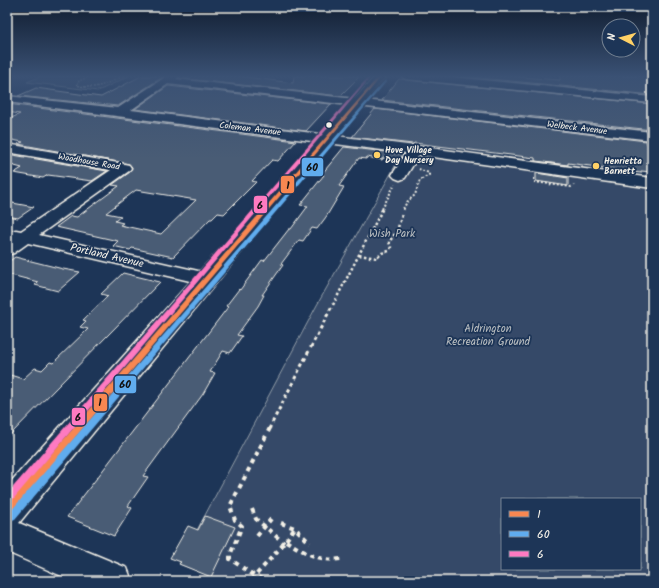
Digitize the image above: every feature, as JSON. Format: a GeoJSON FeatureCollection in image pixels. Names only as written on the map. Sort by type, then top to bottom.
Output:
{"type":"FeatureCollection","features":[{"type":"Feature","properties":{"kind":"main road"},"geometry":{"type":"LineString","coordinates":[[7,511],[358,103]]}},
{"type":"Feature","properties":{"kind":"street","name":"Coleman Avenue"},"geometry":{"type":"LineString","coordinates":[[46,103],[415,150],[652,183]]}},
{"type":"Feature","properties":{"kind":"street"},"geometry":{"type":"LineString","coordinates":[[120,112],[133,103]]}},
{"type":"Feature","properties":{"kind":"street","name":"Welbeck Avenue"},"geometry":{"type":"LineString","coordinates":[[371,103],[652,136]]}},
{"type":"Feature","properties":{"kind":"street","name":"Woodhouse Road"},"geometry":{"type":"LineString","coordinates":[[7,148],[124,168],[16,235]]}},
{"type":"Feature","properties":{"kind":"street"},"geometry":{"type":"LineString","coordinates":[[400,175],[415,150]]}},
{"type":"Feature","properties":{"kind":"street"},"geometry":{"type":"LineString","coordinates":[[7,249],[16,235]]}},
{"type":"Feature","properties":{"kind":"street","name":"Portland Avenue"},"geometry":{"type":"LineString","coordinates":[[16,235],[207,279]]}},
{"type":"Feature","properties":{"kind":"street"},"geometry":{"type":"LineString","coordinates":[[7,535],[114,581]]}},
{"type":"Feature","properties":{"kind":"path"},"geometry":{"type":"LineString","coordinates":[[403,210],[407,202],[415,195],[420,180],[429,175],[429,173],[424,171]]}},
{"type":"Feature","properties":{"kind":"path"},"geometry":{"type":"LineString","coordinates":[[267,581],[254,579],[230,559],[230,555],[242,526],[234,519],[230,506],[400,175]]}},
{"type":"Feature","properties":{"kind":"path"},"geometry":{"type":"LineString","coordinates":[[534,179],[534,182],[571,187],[578,181]]}},
{"type":"Feature","properties":{"kind":"path"},"geometry":{"type":"LineString","coordinates":[[359,255],[379,257],[382,253],[389,251],[391,246],[389,242],[397,231],[402,214]]}},
{"type":"Feature","properties":{"kind":"path"},"geometry":{"type":"LineString","coordinates":[[252,509],[256,519],[264,527],[298,550],[323,560],[341,559]]}},
{"type":"Feature","properties":{"kind":"path"},"geometry":{"type":"LineString","coordinates":[[257,536],[271,519]]}},
{"type":"Feature","properties":{"kind":"path"},"geometry":{"type":"LineString","coordinates":[[281,522],[295,528],[310,543]]}},
{"type":"Feature","properties":{"kind":"path"},"geometry":{"type":"LineString","coordinates":[[254,579],[295,528]]}},
{"type":"Feature","properties":{"kind":"green space","name":"Aldrington Recreation Ground"},"geometry":{"type":"Polygon","coordinates":[[[403,152],[652,187],[652,581],[208,581],[210,576],[179,564],[317,305],[403,152]]]}},
{"type":"Feature","properties":{"kind":"building"},"geometry":{"type":"Polygon","coordinates":[[[92,103],[122,103],[118,106],[92,103]]]}},
{"type":"Feature","properties":{"kind":"building"},"geometry":{"type":"Polygon","coordinates":[[[143,103],[331,104],[306,131],[135,109],[143,103]]]}},
{"type":"Feature","properties":{"kind":"building"},"geometry":{"type":"Polygon","coordinates":[[[413,103],[652,104],[652,130],[413,103]]]}},
{"type":"Feature","properties":{"kind":"building"},"geometry":{"type":"Polygon","coordinates":[[[7,104],[296,141],[278,161],[272,160],[252,181],[256,182],[224,214],[218,213],[210,219],[173,257],[132,248],[130,250],[113,246],[118,241],[56,227],[71,216],[77,217],[119,186],[112,185],[130,172],[132,167],[129,164],[18,144],[23,142],[7,139],[7,120],[20,114],[7,112],[7,104]],[[136,190],[106,213],[121,216],[115,221],[123,223],[120,225],[161,234],[196,200],[136,190]]]}},
{"type":"Feature","properties":{"kind":"building"},"geometry":{"type":"Polygon","coordinates":[[[375,109],[646,141],[652,156],[652,172],[641,171],[641,173],[568,163],[568,165],[535,161],[535,158],[352,137],[375,109]]]}},
{"type":"Feature","properties":{"kind":"building"},"geometry":{"type":"Polygon","coordinates":[[[344,147],[403,154],[400,160],[383,158],[382,160],[367,157],[366,159],[359,158],[339,186],[344,187],[326,217],[317,229],[312,228],[303,241],[299,240],[281,264],[283,265],[262,295],[264,295],[258,306],[237,335],[242,336],[230,353],[223,351],[210,372],[215,373],[203,394],[143,476],[148,477],[128,506],[132,508],[114,536],[67,517],[228,307],[226,306],[239,289],[240,290],[262,260],[264,261],[289,229],[291,229],[308,206],[300,205],[324,175],[321,175],[344,147]]]}},
{"type":"Feature","properties":{"kind":"building"},"geometry":{"type":"Polygon","coordinates":[[[7,154],[107,171],[92,181],[48,175],[43,178],[14,173],[22,168],[7,164],[7,154]]]}},
{"type":"Feature","properties":{"kind":"building"},"geometry":{"type":"Polygon","coordinates":[[[536,173],[568,178],[568,186],[536,181],[536,173]]]}},
{"type":"Feature","properties":{"kind":"building"},"geometry":{"type":"Polygon","coordinates":[[[7,202],[34,207],[18,218],[7,216],[7,202]]]}},
{"type":"Feature","properties":{"kind":"building"},"geometry":{"type":"Polygon","coordinates":[[[15,257],[80,272],[58,291],[35,285],[38,282],[7,274],[7,263],[15,257]]]}},
{"type":"Feature","properties":{"kind":"building"},"geometry":{"type":"Polygon","coordinates":[[[123,273],[160,282],[7,438],[7,374],[23,379],[35,368],[42,370],[50,362],[53,363],[88,329],[80,327],[86,321],[83,320],[108,296],[101,294],[123,273]]]}},
{"type":"Feature","properties":{"kind":"building"},"geometry":{"type":"Polygon","coordinates":[[[205,516],[235,527],[211,577],[179,564],[181,562],[170,558],[188,526],[198,530],[205,516]]]}},
{"type":"Feature","properties":{"kind":"transit line","name":"6"},"geometry":{"type":"LineString","coordinates":[[7,500],[347,103]]}},
{"type":"Feature","properties":{"kind":"transit line","name":"1"},"geometry":{"type":"LineString","coordinates":[[7,511],[357,103]]}},
{"type":"Feature","properties":{"kind":"transit line","name":"60"},"geometry":{"type":"LineString","coordinates":[[12,516],[367,103]]}},
{"type":"Feature","properties":{"kind":"place","name":"Hove Village Day Nursery"},"geometry":{"type":"Point","coordinates":[377,155]}},
{"type":"Feature","properties":{"kind":"place","name":"Henrietta Barnett"},"geometry":{"type":"Point","coordinates":[596,166]}},
{"type":"Feature","properties":{"kind":"park label","name":"Wish Park"},"geometry":{"type":"Point","coordinates":[392,234]}}]}
